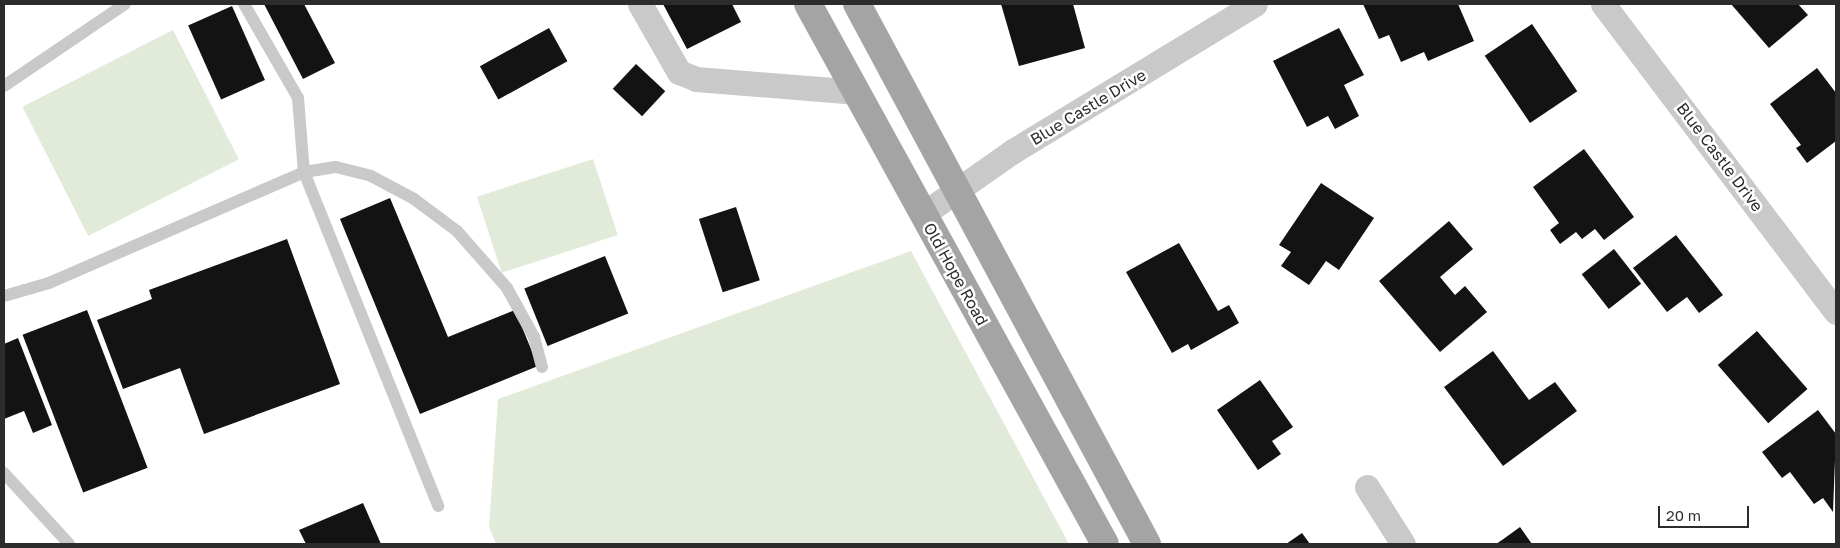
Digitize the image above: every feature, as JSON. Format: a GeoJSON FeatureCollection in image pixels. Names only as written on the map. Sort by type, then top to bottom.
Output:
{"type":"FeatureCollection","features":[{"type":"Feature","properties":{"kind":"main road","name":"Old Hope Road"},"geometry":{"type":"LineString","coordinates":[[808,4],[1104,544]]}},
{"type":"Feature","properties":{"kind":"main road"},"geometry":{"type":"LineString","coordinates":[[857,4],[1147,544]]}},
{"type":"Feature","properties":{"kind":"street"},"geometry":{"type":"LineString","coordinates":[[640,4],[679,72],[688,76],[856,92]]}},
{"type":"Feature","properties":{"kind":"street","name":"Blue Castle Drive"},"geometry":{"type":"LineString","coordinates":[[923,214],[1013,151],[1255,4]]}},
{"type":"Feature","properties":{"kind":"street","name":"Blue Castle Drive"},"geometry":{"type":"LineString","coordinates":[[1603,4],[1836,312]]}},
{"type":"Feature","properties":{"kind":"street"},"geometry":{"type":"LineString","coordinates":[[1367,487],[1403,544]]}},
{"type":"Feature","properties":{"kind":"lane"},"geometry":{"type":"LineString","coordinates":[[4,86],[125,4]]}},
{"type":"Feature","properties":{"kind":"lane"},"geometry":{"type":"LineString","coordinates":[[244,4],[298,98],[304,172],[438,506]]}},
{"type":"Feature","properties":{"kind":"lane"},"geometry":{"type":"LineString","coordinates":[[4,296],[49,283],[304,172],[336,167],[371,176],[414,199],[457,231],[507,288],[534,337],[542,367]]}},
{"type":"Feature","properties":{"kind":"lane"},"geometry":{"type":"LineString","coordinates":[[4,473],[69,544]]}},
{"type":"Feature","properties":{"kind":"green space"},"geometry":{"type":"Polygon","coordinates":[[[173,30],[239,159],[88,236],[22,107],[173,30]]]}},
{"type":"Feature","properties":{"kind":"green space"},"geometry":{"type":"Polygon","coordinates":[[[593,159],[618,235],[502,273],[477,197],[593,159]]]}},
{"type":"Feature","properties":{"kind":"green space"},"geometry":{"type":"Polygon","coordinates":[[[911,251],[1069,544],[496,544],[489,527],[498,399],[911,251]]]}},
{"type":"Feature","properties":{"kind":"building"},"geometry":{"type":"Polygon","coordinates":[[[264,4],[304,4],[335,63],[303,79],[264,4]]]}},
{"type":"Feature","properties":{"kind":"building"},"geometry":{"type":"Polygon","coordinates":[[[663,4],[732,4],[741,22],[687,49],[663,4]]]}},
{"type":"Feature","properties":{"kind":"building"},"geometry":{"type":"Polygon","coordinates":[[[1001,4],[1073,4],[1085,48],[1019,66],[1001,4]]]}},
{"type":"Feature","properties":{"kind":"building"},"geometry":{"type":"Polygon","coordinates":[[[1363,4],[1458,4],[1474,41],[1428,61],[1424,52],[1401,62],[1389,35],[1379,39],[1363,4]]]}},
{"type":"Feature","properties":{"kind":"building"},"geometry":{"type":"Polygon","coordinates":[[[1731,4],[1798,4],[1808,15],[1769,48],[1731,4]]]}},
{"type":"Feature","properties":{"kind":"building"},"geometry":{"type":"Polygon","coordinates":[[[232,6],[265,80],[221,100],[188,26],[232,6]]]}},
{"type":"Feature","properties":{"kind":"building"},"geometry":{"type":"Polygon","coordinates":[[[1532,24],[1577,91],[1530,123],[1485,56],[1532,24]]]}},
{"type":"Feature","properties":{"kind":"building"},"geometry":{"type":"Polygon","coordinates":[[[549,28],[567,61],[498,100],[480,66],[549,28]]]}},
{"type":"Feature","properties":{"kind":"building"},"geometry":{"type":"Polygon","coordinates":[[[1339,28],[1364,75],[1344,85],[1359,116],[1335,129],[1328,116],[1307,127],[1273,61],[1339,28]]]}},
{"type":"Feature","properties":{"kind":"building"},"geometry":{"type":"Polygon","coordinates":[[[636,64],[665,91],[642,116],[613,89],[636,64]]]}},
{"type":"Feature","properties":{"kind":"building"},"geometry":{"type":"Polygon","coordinates":[[[1817,68],[1836,93],[1836,141],[1807,163],[1796,148],[1801,145],[1770,104],[1817,68]]]}},
{"type":"Feature","properties":{"kind":"building"},"geometry":{"type":"Polygon","coordinates":[[[1584,149],[1634,217],[1604,240],[1595,229],[1582,239],[1576,232],[1560,244],[1550,230],[1559,223],[1533,187],[1584,149]]]}},
{"type":"Feature","properties":{"kind":"building"},"geometry":{"type":"Polygon","coordinates":[[[1321,183],[1374,218],[1339,270],[1326,261],[1309,285],[1281,266],[1291,252],[1279,245],[1321,183]]]}},
{"type":"Feature","properties":{"kind":"building"},"geometry":{"type":"Polygon","coordinates":[[[390,198],[448,337],[515,310],[538,366],[420,414],[340,219],[390,198]]]}},
{"type":"Feature","properties":{"kind":"building"},"geometry":{"type":"Polygon","coordinates":[[[736,207],[760,280],[723,292],[699,219],[736,207]]]}},
{"type":"Feature","properties":{"kind":"building"},"geometry":{"type":"Polygon","coordinates":[[[1449,221],[1473,249],[1440,277],[1455,295],[1465,286],[1487,312],[1440,352],[1379,281],[1449,221]]]}},
{"type":"Feature","properties":{"kind":"building"},"geometry":{"type":"Polygon","coordinates":[[[1676,235],[1723,295],[1699,313],[1687,297],[1667,312],[1633,268],[1676,235]]]}},
{"type":"Feature","properties":{"kind":"building"},"geometry":{"type":"Polygon","coordinates":[[[287,239],[340,384],[204,434],[180,368],[123,389],[97,320],[152,299],[149,290],[287,239]]]}},
{"type":"Feature","properties":{"kind":"building"},"geometry":{"type":"Polygon","coordinates":[[[1179,243],[1218,311],[1229,305],[1239,323],[1191,350],[1188,344],[1172,353],[1126,272],[1179,243]]]}},
{"type":"Feature","properties":{"kind":"building"},"geometry":{"type":"Polygon","coordinates":[[[1614,249],[1641,284],[1609,309],[1582,274],[1614,249]]]}},
{"type":"Feature","properties":{"kind":"building"},"geometry":{"type":"Polygon","coordinates":[[[605,256],[628,313],[548,346],[524,289],[605,256]]]}},
{"type":"Feature","properties":{"kind":"building"},"geometry":{"type":"Polygon","coordinates":[[[87,310],[148,468],[83,493],[23,335],[87,310]]]}},
{"type":"Feature","properties":{"kind":"building"},"geometry":{"type":"Polygon","coordinates":[[[1757,331],[1808,389],[1768,423],[1718,365],[1757,331]]]}},
{"type":"Feature","properties":{"kind":"building"},"geometry":{"type":"Polygon","coordinates":[[[18,338],[52,425],[33,433],[24,411],[4,419],[4,344],[18,338]]]}},
{"type":"Feature","properties":{"kind":"building"},"geometry":{"type":"Polygon","coordinates":[[[1493,351],[1529,400],[1555,382],[1577,411],[1503,466],[1444,387],[1493,351]]]}},
{"type":"Feature","properties":{"kind":"building"},"geometry":{"type":"Polygon","coordinates":[[[1260,380],[1293,427],[1272,441],[1281,454],[1258,470],[1217,410],[1260,380]]]}},
{"type":"Feature","properties":{"kind":"building"},"geometry":{"type":"Polygon","coordinates":[[[1818,410],[1836,434],[1833,512],[1823,498],[1814,504],[1790,472],[1782,478],[1762,452],[1818,410]]]}},
{"type":"Feature","properties":{"kind":"building"},"geometry":{"type":"Polygon","coordinates":[[[363,503],[381,544],[306,544],[299,530],[363,503]]]}},
{"type":"Feature","properties":{"kind":"building"},"geometry":{"type":"Polygon","coordinates":[[[1520,527],[1532,544],[1496,544],[1502,540],[1520,527]]]}},
{"type":"Feature","properties":{"kind":"building"},"geometry":{"type":"Polygon","coordinates":[[[1302,533],[1310,544],[1286,544],[1302,533]]]}}]}
